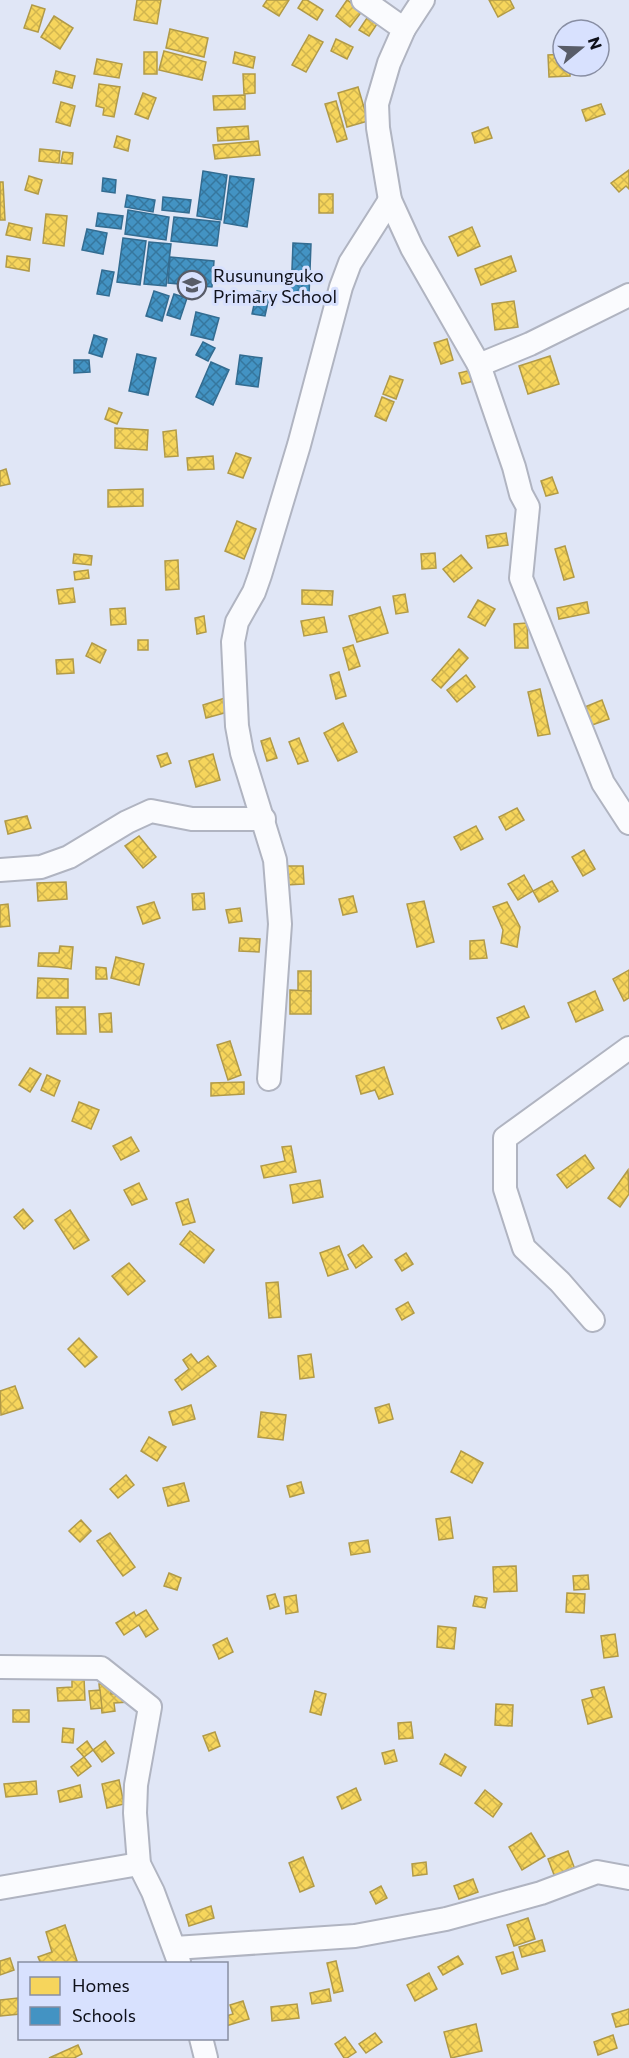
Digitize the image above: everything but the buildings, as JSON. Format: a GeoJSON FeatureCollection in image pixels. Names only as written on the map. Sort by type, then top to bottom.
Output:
{"type":"FeatureCollection","features":[{"type":"Feature","properties":{"kind":"street"},"geometry":{"type":"LineString","coordinates":[[363,0],[404,29]]}},
{"type":"Feature","properties":{"kind":"street"},"geometry":{"type":"LineString","coordinates":[[423,0],[404,29],[389,63],[377,104],[378,128],[390,200],[412,248],[478,365],[511,457],[521,494],[528,507],[520,578],[603,783],[629,823]]}},
{"type":"Feature","properties":{"kind":"street"},"geometry":{"type":"LineString","coordinates":[[269,1079],[280,924],[275,860],[242,753],[237,726],[234,631],[260,576],[347,271],[390,200]]}},
{"type":"Feature","properties":{"kind":"street"},"geometry":{"type":"LineString","coordinates":[[478,365],[530,344],[629,295]]}},
{"type":"Feature","properties":{"kind":"street"},"geometry":{"type":"LineString","coordinates":[[0,870],[41,867],[69,857],[127,822],[151,811],[192,819],[264,819]]}},
{"type":"Feature","properties":{"kind":"street"},"geometry":{"type":"LineString","coordinates":[[593,1320],[560,1282],[525,1248],[505,1190],[505,1138],[629,1048]]}},
{"type":"Feature","properties":{"kind":"street"},"geometry":{"type":"LineString","coordinates":[[0,1667],[101,1668],[150,1707],[136,1785],[135,1813],[139,1864],[153,1892],[177,1956],[355,1936],[446,1919],[541,1893],[597,1872],[629,1878]]}},
{"type":"Feature","properties":{"kind":"street"},"geometry":{"type":"LineString","coordinates":[[0,1888],[139,1864]]}},
{"type":"Feature","properties":{"kind":"street"},"geometry":{"type":"LineString","coordinates":[[202,2040],[206,2058]]}},
{"type":"Feature","properties":{"kind":"place","name":"Rusununguko Primary School"},"geometry":{"type":"Point","coordinates":[192,285]}}]}
